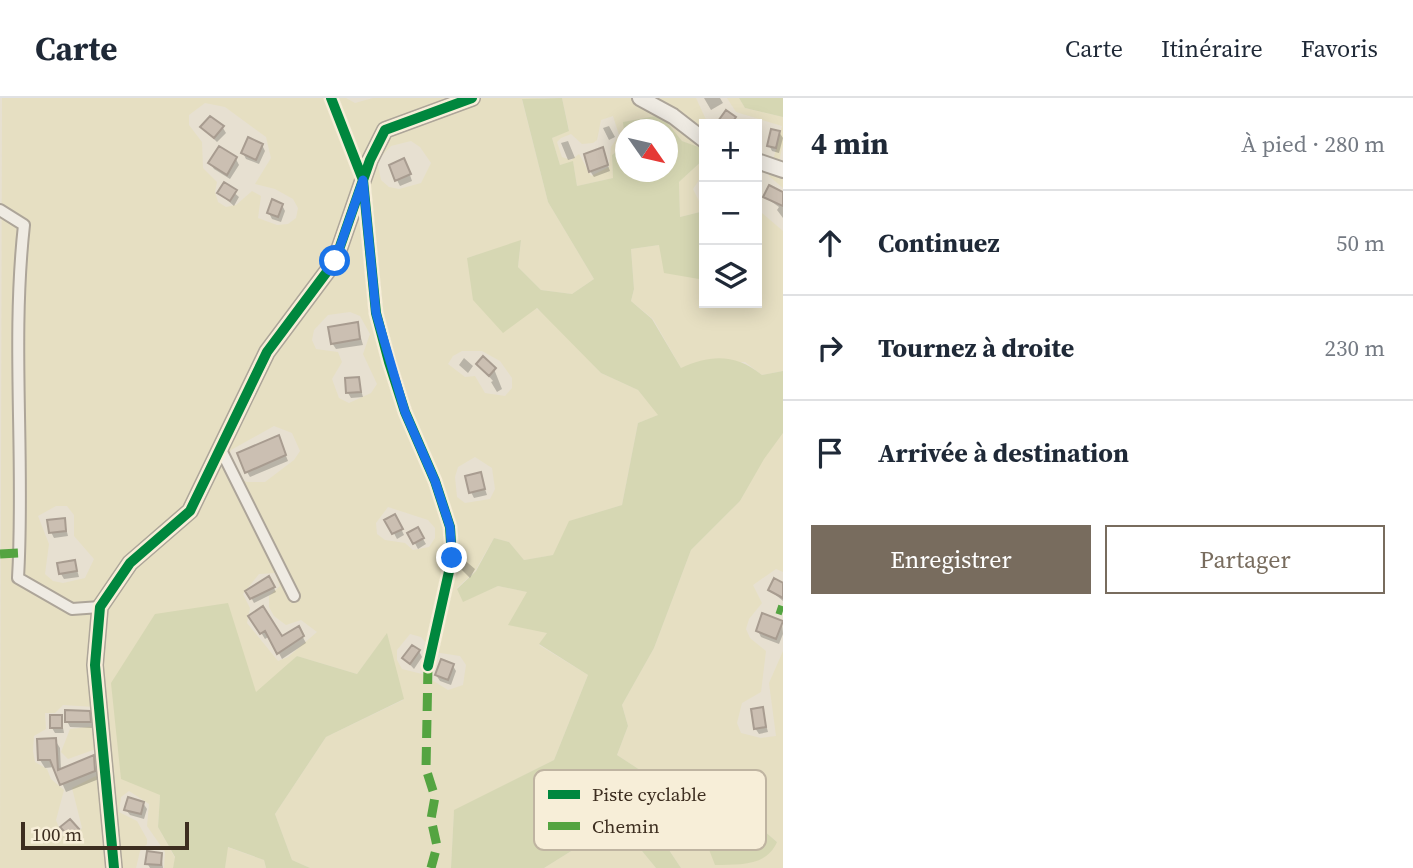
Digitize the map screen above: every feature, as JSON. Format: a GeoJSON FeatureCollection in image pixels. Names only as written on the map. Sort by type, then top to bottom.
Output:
{"type":"FeatureCollection","features":[{"type":"Feature","properties":{"kind":"street"},"geometry":{"type":"LineString","coordinates":[[331,98],[363,180],[376,313],[405,412],[435,481],[450,527],[452,558],[428,666]]}},
{"type":"Feature","properties":{"kind":"street"},"geometry":{"type":"LineString","coordinates":[[114,868],[94,665],[100,607],[130,563],[190,511],[267,352],[335,261],[363,180],[385,130],[472,98]]}},
{"type":"Feature","properties":{"kind":"street"},"geometry":{"type":"LineString","coordinates":[[640,98],[673,116],[699,136]]}},
{"type":"Feature","properties":{"kind":"street"},"geometry":{"type":"LineString","coordinates":[[762,163],[783,170]]}},
{"type":"Feature","properties":{"kind":"street"},"geometry":{"type":"LineString","coordinates":[[0,210],[24,225],[18,283],[18,578],[72,609],[100,607]]}},
{"type":"Feature","properties":{"kind":"street"},"geometry":{"type":"LineString","coordinates":[[221,450],[294,596]]}},
{"type":"Feature","properties":{"kind":"shaded area"},"geometry":{"type":"Polygon","coordinates":[[[2,98],[346,98],[355,103],[373,98],[545,98],[522,100],[548,202],[594,279],[572,294],[541,290],[518,267],[521,241],[467,258],[548,317],[601,373],[638,390],[659,415],[638,423],[622,505],[570,521],[554,555],[524,560],[509,542],[494,538],[475,571],[457,588],[463,601],[498,586],[528,592],[547,633],[539,645],[588,675],[554,760],[454,811],[451,868],[310,868],[292,860],[275,814],[326,737],[403,700],[387,634],[357,674],[297,656],[160,795],[158,827],[175,858],[173,868],[164,868],[165,852],[147,826],[149,804],[129,791],[121,797],[119,812],[137,821],[147,839],[147,844],[140,851],[136,868],[0,868],[2,98]],[[205,103],[189,115],[189,125],[202,142],[203,168],[217,182],[215,192],[218,202],[226,207],[236,205],[252,191],[261,196],[258,218],[277,225],[288,224],[296,218],[298,208],[293,199],[275,189],[255,184],[271,158],[266,137],[225,107],[205,103]],[[411,141],[391,146],[377,161],[381,180],[389,187],[399,189],[421,183],[431,163],[420,147],[411,141]],[[350,312],[328,315],[314,330],[312,340],[316,349],[338,352],[342,362],[332,379],[339,398],[349,403],[371,393],[377,384],[363,354],[370,334],[360,316],[350,312]],[[462,351],[453,356],[448,364],[465,377],[475,376],[485,393],[505,396],[512,388],[512,378],[500,361],[482,351],[462,351]],[[274,426],[231,450],[228,459],[237,477],[247,482],[265,482],[294,460],[300,451],[292,433],[274,426]],[[475,457],[458,467],[455,477],[457,497],[465,503],[490,499],[495,489],[492,468],[475,457]],[[56,506],[38,516],[49,544],[45,574],[53,581],[63,583],[85,578],[94,559],[74,536],[74,515],[67,506],[56,506]],[[388,507],[376,523],[377,534],[385,540],[405,543],[413,550],[429,547],[435,538],[435,528],[428,520],[388,507]],[[275,573],[259,574],[243,594],[250,608],[247,623],[278,661],[288,657],[317,632],[301,620],[286,625],[274,616],[269,607],[269,596],[280,586],[275,573]],[[410,634],[397,650],[397,660],[402,669],[422,674],[448,690],[463,685],[466,665],[460,656],[434,652],[421,637],[410,634]],[[63,705],[55,713],[45,713],[46,729],[34,736],[33,751],[35,762],[47,769],[51,779],[64,790],[56,820],[62,835],[71,841],[82,828],[72,788],[104,772],[98,752],[93,750],[68,759],[61,752],[70,729],[96,726],[95,707],[63,705]]]}},
{"type":"Feature","properties":{"kind":"shaded area"},"geometry":{"type":"Polygon","coordinates":[[[562,98],[696,98],[706,119],[699,119],[699,147],[682,141],[678,136],[678,119],[664,119],[661,115],[640,119],[615,119],[615,122],[613,116],[601,120],[597,140],[593,143],[582,144],[571,134],[561,138],[557,142],[562,157],[571,160],[579,154],[591,176],[609,167],[611,147],[615,141],[615,153],[612,155],[613,178],[577,186],[573,162],[560,165],[552,138],[569,130],[562,98]]]}},
{"type":"Feature","properties":{"kind":"shaded area"},"geometry":{"type":"Polygon","coordinates":[[[727,98],[739,98],[745,108],[783,117],[783,145],[779,161],[783,162],[783,188],[769,176],[782,126],[736,112],[727,98]]]}},
{"type":"Feature","properties":{"kind":"shaded area"},"geometry":{"type":"Polygon","coordinates":[[[699,164],[699,180],[693,189],[699,201],[699,212],[680,217],[679,182],[699,164]]]}},
{"type":"Feature","properties":{"kind":"shaded area"},"geometry":{"type":"Polygon","coordinates":[[[762,213],[783,231],[783,371],[762,375],[745,362],[681,368],[653,319],[631,301],[634,289],[631,249],[659,245],[699,279],[699,308],[762,308],[762,213]]]}},
{"type":"Feature","properties":{"kind":"shaded area"},"geometry":{"type":"Polygon","coordinates":[[[783,433],[783,572],[776,569],[753,585],[762,603],[749,619],[746,629],[750,638],[766,651],[761,692],[742,703],[737,723],[741,733],[761,738],[776,736],[769,683],[783,651],[783,868],[681,868],[669,850],[766,850],[766,841],[777,842],[766,833],[766,770],[640,770],[617,755],[628,726],[622,705],[654,648],[691,550],[740,501],[764,458],[783,433]]]}},
{"type":"Feature","properties":{"kind":"shaded area"},"geometry":{"type":"Polygon","coordinates":[[[227,847],[264,860],[266,868],[225,868],[227,847]]]}},
{"type":"Feature","properties":{"kind":"shaded area"},"geometry":{"type":"Polygon","coordinates":[[[573,850],[641,850],[656,868],[544,868],[573,850]]]}},
{"type":"Feature","properties":{"kind":"green space"},"geometry":{"type":"Polygon","coordinates":[[[562,98],[569,131],[552,138],[560,165],[573,161],[577,186],[613,178],[612,155],[615,153],[615,182],[678,182],[678,136],[682,141],[699,147],[699,164],[679,182],[680,217],[699,212],[699,279],[664,273],[659,245],[631,249],[634,289],[631,301],[652,319],[681,368],[703,360],[723,358],[743,363],[762,375],[783,371],[783,433],[764,459],[740,501],[691,550],[654,648],[622,705],[628,726],[617,755],[640,770],[534,770],[554,760],[588,675],[539,644],[547,633],[508,625],[527,592],[498,586],[463,602],[457,589],[476,571],[494,538],[509,542],[524,560],[553,555],[569,521],[622,505],[638,423],[658,415],[638,390],[601,373],[537,308],[503,333],[473,300],[467,258],[521,240],[518,267],[541,290],[572,294],[594,279],[548,202],[522,99],[562,98]]]}},
{"type":"Feature","properties":{"kind":"green space"},"geometry":{"type":"Polygon","coordinates":[[[739,98],[783,98],[783,117],[745,108],[739,98]]]}},
{"type":"Feature","properties":{"kind":"green space"},"geometry":{"type":"Polygon","coordinates":[[[661,115],[664,119],[639,119],[661,115]]]}},
{"type":"Feature","properties":{"kind":"green space"},"geometry":{"type":"Polygon","coordinates":[[[228,603],[256,692],[297,656],[357,674],[387,633],[404,699],[326,737],[275,814],[292,860],[310,868],[266,868],[264,860],[228,847],[225,868],[173,868],[175,857],[158,827],[160,795],[121,779],[111,683],[155,614],[228,603]]]}},
{"type":"Feature","properties":{"kind":"green space"},"geometry":{"type":"Polygon","coordinates":[[[534,770],[534,850],[573,850],[544,868],[451,868],[454,810],[534,770]]]}},
{"type":"Feature","properties":{"kind":"green space"},"geometry":{"type":"Polygon","coordinates":[[[766,833],[777,842],[766,856],[742,864],[715,865],[709,850],[766,850],[766,833]]]}},
{"type":"Feature","properties":{"kind":"green space"},"geometry":{"type":"Polygon","coordinates":[[[641,850],[669,850],[681,868],[656,868],[641,850]]]}},
{"type":"Feature","properties":{"kind":"building"},"geometry":{"type":"Polygon","coordinates":[[[726,110],[736,117],[735,119],[720,119],[726,110]]]}},
{"type":"Feature","properties":{"kind":"building"},"geometry":{"type":"Polygon","coordinates":[[[210,116],[224,126],[214,138],[200,127],[210,116]]]}},
{"type":"Feature","properties":{"kind":"building"},"geometry":{"type":"Polygon","coordinates":[[[771,129],[780,131],[776,148],[767,146],[771,129]]]}},
{"type":"Feature","properties":{"kind":"building"},"geometry":{"type":"Polygon","coordinates":[[[248,137],[263,144],[256,160],[241,153],[248,137]]]}},
{"type":"Feature","properties":{"kind":"building"},"geometry":{"type":"Polygon","coordinates":[[[219,146],[237,157],[227,175],[208,163],[219,146]]]}},
{"type":"Feature","properties":{"kind":"building"},"geometry":{"type":"Polygon","coordinates":[[[603,147],[608,165],[589,172],[584,154],[603,147]]]}},
{"type":"Feature","properties":{"kind":"building"},"geometry":{"type":"Polygon","coordinates":[[[404,158],[411,174],[395,181],[389,165],[404,158]]]}},
{"type":"Feature","properties":{"kind":"building"},"geometry":{"type":"Polygon","coordinates":[[[224,182],[237,190],[230,201],[217,193],[224,182]]]}},
{"type":"Feature","properties":{"kind":"building"},"geometry":{"type":"Polygon","coordinates":[[[769,185],[783,192],[783,206],[763,197],[769,185]]]}},
{"type":"Feature","properties":{"kind":"building"},"geometry":{"type":"Polygon","coordinates":[[[272,199],[283,204],[278,217],[267,213],[272,199]]]}},
{"type":"Feature","properties":{"kind":"building"},"geometry":{"type":"Polygon","coordinates":[[[358,322],[360,339],[331,344],[328,327],[358,322]]]}},
{"type":"Feature","properties":{"kind":"building"},"geometry":{"type":"Polygon","coordinates":[[[483,356],[496,368],[489,376],[476,364],[483,356]]]}},
{"type":"Feature","properties":{"kind":"building"},"geometry":{"type":"Polygon","coordinates":[[[359,377],[361,392],[346,393],[345,378],[359,377]]]}},
{"type":"Feature","properties":{"kind":"building"},"geometry":{"type":"Polygon","coordinates":[[[279,435],[286,455],[245,473],[237,453],[279,435]]]}},
{"type":"Feature","properties":{"kind":"building"},"geometry":{"type":"Polygon","coordinates":[[[481,472],[485,489],[469,493],[465,476],[481,472]]]}},
{"type":"Feature","properties":{"kind":"building"},"geometry":{"type":"Polygon","coordinates":[[[395,514],[403,529],[392,534],[384,520],[395,514]]]}},
{"type":"Feature","properties":{"kind":"building"},"geometry":{"type":"Polygon","coordinates":[[[65,518],[66,531],[49,533],[47,520],[65,518]]]}},
{"type":"Feature","properties":{"kind":"building"},"geometry":{"type":"Polygon","coordinates":[[[418,527],[424,538],[413,544],[407,533],[418,527]]]}},
{"type":"Feature","properties":{"kind":"building"},"geometry":{"type":"Polygon","coordinates":[[[75,560],[77,571],[59,574],[57,563],[75,560]]]}},
{"type":"Feature","properties":{"kind":"building"},"geometry":{"type":"Polygon","coordinates":[[[269,576],[275,587],[250,599],[245,591],[269,576]]]}},
{"type":"Feature","properties":{"kind":"building"},"geometry":{"type":"Polygon","coordinates":[[[774,578],[783,583],[783,598],[768,590],[774,578]]]}},
{"type":"Feature","properties":{"kind":"building"},"geometry":{"type":"Polygon","coordinates":[[[263,606],[282,636],[299,626],[304,636],[277,654],[265,631],[260,634],[248,616],[263,606]]]}},
{"type":"Feature","properties":{"kind":"building"},"geometry":{"type":"Polygon","coordinates":[[[762,613],[783,621],[776,639],[756,631],[762,613]]]}},
{"type":"Feature","properties":{"kind":"building"},"geometry":{"type":"Polygon","coordinates":[[[412,645],[420,650],[410,664],[402,658],[412,645]]]}},
{"type":"Feature","properties":{"kind":"building"},"geometry":{"type":"Polygon","coordinates":[[[441,659],[454,664],[448,680],[435,675],[441,659]]]}},
{"type":"Feature","properties":{"kind":"building"},"geometry":{"type":"Polygon","coordinates":[[[763,707],[766,727],[754,729],[751,709],[763,707]]]}},
{"type":"Feature","properties":{"kind":"building"},"geometry":{"type":"Polygon","coordinates":[[[65,710],[90,711],[91,722],[65,722],[65,710]]]}},
{"type":"Feature","properties":{"kind":"building"},"geometry":{"type":"Polygon","coordinates":[[[50,715],[62,715],[62,728],[50,728],[50,715]]]}},
{"type":"Feature","properties":{"kind":"building"},"geometry":{"type":"Polygon","coordinates":[[[56,738],[58,770],[94,755],[95,771],[60,785],[50,760],[38,760],[37,739],[56,738]]]}},
{"type":"Feature","properties":{"kind":"building"},"geometry":{"type":"Polygon","coordinates":[[[128,797],[144,802],[141,814],[124,810],[128,797]]]}},
{"type":"Feature","properties":{"kind":"building"},"geometry":{"type":"Polygon","coordinates":[[[70,819],[79,829],[69,837],[60,827],[70,819]]]}},
{"type":"Feature","properties":{"kind":"building"},"geometry":{"type":"Polygon","coordinates":[[[147,851],[162,853],[161,865],[145,864],[147,851]]]}},
{"type":"Feature","properties":{"kind":"marked path"},"geometry":{"type":"LineString","coordinates":[[0,554],[19,553]]}},
{"type":"Feature","properties":{"kind":"marked path"},"geometry":{"type":"LineString","coordinates":[[777,609],[783,611]]}},
{"type":"Feature","properties":{"kind":"marked path"},"geometry":{"type":"LineString","coordinates":[[428,666],[426,769],[435,797],[431,819],[437,846],[431,868]]}},
{"type":"Feature","properties":{"kind":"cycle path"},"geometry":{"type":"LineString","coordinates":[[331,98],[363,180],[376,313],[389,362],[405,412],[435,481],[450,527],[452,558],[428,666]]}},
{"type":"Feature","properties":{"kind":"cycle path"},"geometry":{"type":"LineString","coordinates":[[114,868],[95,665],[100,607],[130,563],[190,511],[267,352],[335,261],[370,160],[385,130],[472,98]]}},
{"type":"Feature","properties":{"kind":"route"},"geometry":{"type":"LineString","coordinates":[[335,261],[363,180],[376,313],[405,412],[421,455],[435,481],[450,527],[452,558]]}}]}
